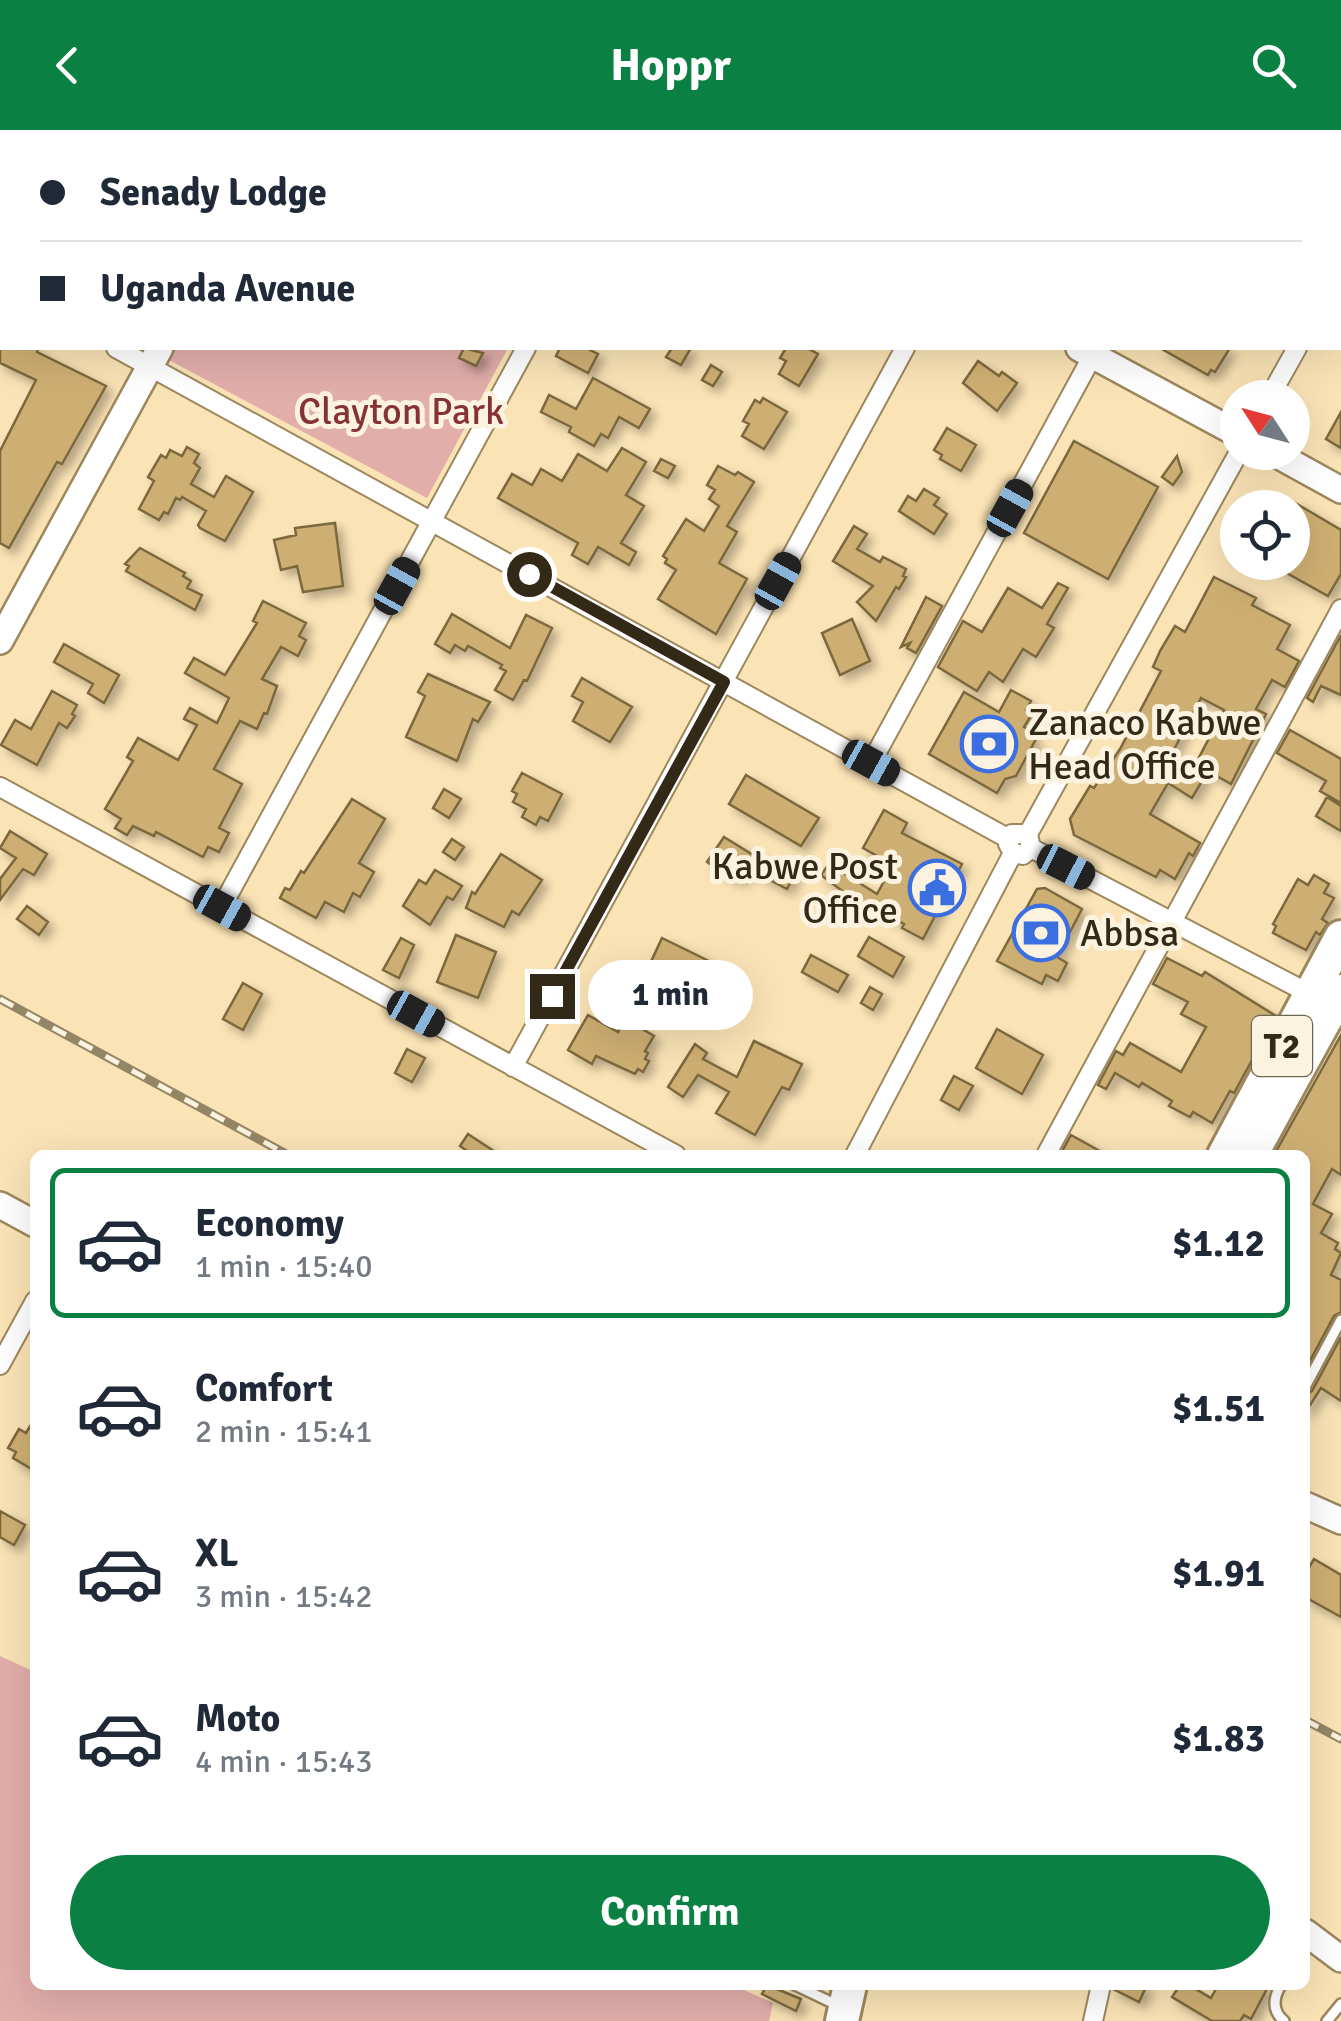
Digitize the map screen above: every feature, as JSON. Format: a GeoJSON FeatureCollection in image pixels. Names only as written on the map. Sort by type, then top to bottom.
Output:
{"type":"FeatureCollection","features":[{"type":"Feature","properties":{"kind":"highway","name":"T2"},"geometry":{"type":"LineString","coordinates":[[1254,1150],[1331,1001],[1341,936]]}},
{"type":"Feature","properties":{"kind":"highway","name":"T2"},"geometry":{"type":"LineString","coordinates":[[1227,1150],[1331,1001]]}},
{"type":"Feature","properties":{"kind":"main road"},"geometry":{"type":"LineString","coordinates":[[1086,351],[1220,424]]}},
{"type":"Feature","properties":{"kind":"main road"},"geometry":{"type":"LineString","coordinates":[[0,642],[155,357]]}},
{"type":"Feature","properties":{"kind":"main road"},"geometry":{"type":"LineString","coordinates":[[1305,470],[1341,490]]}},
{"type":"Feature","properties":{"kind":"main road"},"geometry":{"type":"LineString","coordinates":[[0,1205],[30,1221]]}},
{"type":"Feature","properties":{"kind":"main road"},"geometry":{"type":"LineString","coordinates":[[1321,1513],[1341,1538]]}},
{"type":"Feature","properties":{"kind":"main road"},"geometry":{"type":"LineString","coordinates":[[1310,1940],[1341,1959]]}},
{"type":"Feature","properties":{"kind":"street"},"geometry":{"type":"LineString","coordinates":[[125,350],[155,357],[432,521],[871,763],[1331,1001]]}},
{"type":"Feature","properties":{"kind":"street"},"geometry":{"type":"LineString","coordinates":[[222,908],[525,350]]}},
{"type":"Feature","properties":{"kind":"street"},"geometry":{"type":"LineString","coordinates":[[514,1067],[904,350]]}},
{"type":"Feature","properties":{"kind":"street"},"geometry":{"type":"LineString","coordinates":[[1280,380],[1296,350]]}},
{"type":"Feature","properties":{"kind":"street"},"geometry":{"type":"LineString","coordinates":[[871,763],[1086,351]]}},
{"type":"Feature","properties":{"kind":"street"},"geometry":{"type":"LineString","coordinates":[[858,1150],[1020,843],[1230,470]]}},
{"type":"Feature","properties":{"kind":"street"},"geometry":{"type":"LineString","coordinates":[[1049,1150],[1341,609]]}},
{"type":"Feature","properties":{"kind":"street"},"geometry":{"type":"LineString","coordinates":[[0,787],[667,1150]]}},
{"type":"Feature","properties":{"kind":"street"},"geometry":{"type":"LineString","coordinates":[[0,1365],[30,1310]]}},
{"type":"Feature","properties":{"kind":"street"},"geometry":{"type":"LineString","coordinates":[[1093,2021],[1100,1990]]}},
{"type":"Feature","properties":{"kind":"lane"},"geometry":{"type":"LineString","coordinates":[[1310,1377],[1341,1320]]}},
{"type":"Feature","properties":{"kind":"lane"},"geometry":{"type":"LineString","coordinates":[[809,1990],[845,2005]]}},
{"type":"Feature","properties":{"kind":"lane"},"geometry":{"type":"LineString","coordinates":[[1279,1990],[1274,2004],[1276,2014],[1284,2021]]}},
{"type":"Feature","properties":{"kind":"lane"},"geometry":{"type":"LineString","coordinates":[[1327,2021],[1341,2004]]}},
{"type":"Feature","properties":{"kind":"green space","name":"Clayton Park"},"geometry":{"type":"Polygon","coordinates":[[[174,350],[507,350],[427,498],[169,360],[174,350]]]}},
{"type":"Feature","properties":{"kind":"green space"},"geometry":{"type":"Polygon","coordinates":[[[0,1656],[30,1670],[30,1990],[744,1990],[773,2003],[769,2021],[0,2021],[0,1656]]]}},
{"type":"Feature","properties":{"kind":"building"},"geometry":{"type":"Polygon","coordinates":[[[0,350],[38,350],[106,386],[9,548],[0,543],[0,451],[36,380],[0,363],[0,350]]]}},
{"type":"Feature","properties":{"kind":"building"},"geometry":{"type":"Polygon","coordinates":[[[463,350],[483,353],[476,366],[459,358],[463,350]]]}},
{"type":"Feature","properties":{"kind":"building"},"geometry":{"type":"Polygon","coordinates":[[[559,350],[590,350],[598,354],[588,373],[556,356],[559,350]]]}},
{"type":"Feature","properties":{"kind":"building"},"geometry":{"type":"Polygon","coordinates":[[[671,350],[690,350],[681,365],[666,357],[671,350]]]}},
{"type":"Feature","properties":{"kind":"building"},"geometry":{"type":"Polygon","coordinates":[[[785,350],[811,350],[818,354],[799,386],[779,374],[786,361],[780,358],[785,350]]]}},
{"type":"Feature","properties":{"kind":"building"},"geometry":{"type":"Polygon","coordinates":[[[1164,350],[1229,350],[1215,372],[1211,370],[1208,375],[1164,350]]]}},
{"type":"Feature","properties":{"kind":"building"},"geometry":{"type":"Polygon","coordinates":[[[978,361],[1017,383],[997,411],[963,383],[978,361]]]}},
{"type":"Feature","properties":{"kind":"building"},"geometry":{"type":"Polygon","coordinates":[[[711,365],[722,372],[713,386],[702,380],[711,365]]]}},
{"type":"Feature","properties":{"kind":"building"},"geometry":{"type":"Polygon","coordinates":[[[593,378],[650,409],[639,428],[619,417],[608,438],[601,434],[594,446],[569,432],[571,427],[541,412],[549,395],[576,409],[593,378]]]}},
{"type":"Feature","properties":{"kind":"building"},"geometry":{"type":"Polygon","coordinates":[[[763,398],[787,412],[764,449],[742,436],[749,424],[743,421],[755,400],[760,403],[763,398]]]}},
{"type":"Feature","properties":{"kind":"building"},"geometry":{"type":"Polygon","coordinates":[[[1341,412],[1341,448],[1326,439],[1341,412]]]}},
{"type":"Feature","properties":{"kind":"building"},"geometry":{"type":"Polygon","coordinates":[[[947,428],[976,445],[961,471],[940,459],[942,455],[934,450],[947,428]]]}},
{"type":"Feature","properties":{"kind":"building"},"geometry":{"type":"Polygon","coordinates":[[[1074,441],[1158,487],[1108,579],[1024,533],[1074,441]]]}},
{"type":"Feature","properties":{"kind":"building"},"geometry":{"type":"Polygon","coordinates":[[[187,447],[199,454],[194,463],[200,468],[191,484],[214,497],[226,476],[253,492],[225,541],[200,528],[206,511],[182,497],[176,498],[168,514],[164,512],[159,520],[139,509],[154,481],[148,477],[161,455],[166,458],[170,450],[182,456],[187,447]]]}},
{"type":"Feature","properties":{"kind":"building"},"geometry":{"type":"Polygon","coordinates":[[[622,448],[646,462],[626,495],[644,506],[621,543],[636,552],[629,565],[598,547],[588,564],[572,555],[578,543],[498,498],[512,474],[532,485],[541,469],[562,481],[578,454],[607,471],[622,448]]]}},
{"type":"Feature","properties":{"kind":"building"},"geometry":{"type":"Polygon","coordinates":[[[1177,456],[1182,472],[1173,485],[1162,477],[1177,456]]]}},
{"type":"Feature","properties":{"kind":"building"},"geometry":{"type":"Polygon","coordinates":[[[661,459],[675,466],[668,478],[654,471],[661,459]]]}},
{"type":"Feature","properties":{"kind":"building"},"geometry":{"type":"Polygon","coordinates":[[[718,466],[754,482],[727,526],[737,532],[719,563],[747,579],[716,634],[658,599],[676,570],[665,563],[667,559],[663,556],[686,519],[704,531],[719,506],[709,499],[715,490],[707,485],[718,466]]]}},
{"type":"Feature","properties":{"kind":"building"},"geometry":{"type":"Polygon","coordinates":[[[924,489],[939,498],[934,505],[947,514],[934,534],[899,511],[908,496],[916,501],[924,489]]]}},
{"type":"Feature","properties":{"kind":"building"},"geometry":{"type":"Polygon","coordinates":[[[1310,512],[1341,530],[1341,574],[1328,596],[1299,580],[1310,580],[1310,512]]]}},
{"type":"Feature","properties":{"kind":"building"},"geometry":{"type":"Polygon","coordinates":[[[335,523],[343,586],[303,592],[297,566],[281,570],[274,540],[296,535],[295,528],[335,523]]]}},
{"type":"Feature","properties":{"kind":"building"},"geometry":{"type":"Polygon","coordinates":[[[854,526],[867,534],[857,549],[880,562],[883,557],[906,569],[906,577],[876,621],[857,602],[873,586],[833,561],[854,526]]]}},
{"type":"Feature","properties":{"kind":"building"},"geometry":{"type":"Polygon","coordinates":[[[140,548],[185,573],[183,576],[191,581],[187,588],[202,595],[195,610],[126,571],[129,566],[125,564],[140,548]]]}},
{"type":"Feature","properties":{"kind":"building"},"geometry":{"type":"Polygon","coordinates":[[[1214,577],[1256,598],[1252,605],[1290,625],[1277,649],[1299,661],[1285,687],[1272,680],[1256,709],[1266,714],[1231,784],[1208,771],[1192,798],[1168,783],[1150,814],[1200,843],[1193,856],[1189,853],[1175,879],[1160,870],[1156,877],[1074,835],[1070,819],[1120,749],[1161,671],[1153,667],[1175,626],[1185,632],[1214,577]],[[1201,698],[1166,765],[1188,778],[1224,710],[1201,698]]]}},
{"type":"Feature","properties":{"kind":"building"},"geometry":{"type":"Polygon","coordinates":[[[1058,583],[1068,588],[1047,624],[1054,628],[1036,657],[1023,649],[1003,682],[989,672],[977,691],[938,667],[963,621],[982,632],[1008,588],[1042,608],[1058,583]]]}},
{"type":"Feature","properties":{"kind":"building"},"geometry":{"type":"Polygon","coordinates":[[[926,597],[942,606],[916,653],[907,648],[910,643],[901,647],[926,597]]]}},
{"type":"Feature","properties":{"kind":"building"},"geometry":{"type":"Polygon","coordinates":[[[263,601],[306,623],[299,636],[306,640],[298,656],[281,647],[262,679],[277,686],[267,714],[264,713],[257,729],[240,721],[214,769],[242,784],[219,828],[229,833],[219,852],[208,847],[203,857],[156,832],[154,836],[133,826],[127,835],[115,828],[121,819],[105,809],[133,761],[127,757],[138,738],[178,760],[197,725],[184,719],[190,708],[217,723],[229,698],[185,673],[194,658],[225,675],[257,623],[253,621],[263,601]]]}},
{"type":"Feature","properties":{"kind":"building"},"geometry":{"type":"Polygon","coordinates":[[[452,614],[510,648],[526,615],[552,628],[527,681],[524,680],[513,700],[495,690],[506,671],[500,668],[502,665],[468,646],[465,651],[455,645],[450,653],[435,644],[452,614]]]}},
{"type":"Feature","properties":{"kind":"building"},"geometry":{"type":"Polygon","coordinates":[[[852,619],[870,661],[840,675],[822,633],[852,619]]]}},
{"type":"Feature","properties":{"kind":"building"},"geometry":{"type":"Polygon","coordinates":[[[1341,635],[1341,695],[1321,686],[1313,702],[1307,698],[1341,635]]]}},
{"type":"Feature","properties":{"kind":"building"},"geometry":{"type":"Polygon","coordinates":[[[64,644],[119,675],[104,703],[88,693],[93,684],[54,662],[64,644]]]}},
{"type":"Feature","properties":{"kind":"building"},"geometry":{"type":"Polygon","coordinates":[[[428,674],[490,702],[478,722],[473,719],[457,761],[406,737],[425,696],[418,692],[428,674]]]}},
{"type":"Feature","properties":{"kind":"building"},"geometry":{"type":"Polygon","coordinates":[[[582,678],[632,707],[610,742],[573,721],[583,702],[572,696],[582,678]]]}},
{"type":"Feature","properties":{"kind":"building","name":"Zanaco Kabwe Head Office"},"geometry":{"type":"Polygon","coordinates":[[[1011,690],[1031,701],[1026,710],[1032,714],[1024,727],[1036,739],[1016,776],[1005,779],[997,793],[929,754],[964,692],[999,712],[1011,690]]]}},
{"type":"Feature","properties":{"kind":"building"},"geometry":{"type":"Polygon","coordinates":[[[52,691],[77,705],[72,714],[75,716],[67,728],[59,723],[37,765],[1,745],[15,720],[31,729],[52,691]]]}},
{"type":"Feature","properties":{"kind":"building"},"geometry":{"type":"Polygon","coordinates":[[[1290,730],[1341,759],[1341,803],[1320,791],[1326,781],[1277,753],[1290,730]]]}},
{"type":"Feature","properties":{"kind":"building"},"geometry":{"type":"Polygon","coordinates":[[[522,773],[562,794],[548,821],[540,817],[536,825],[522,817],[526,809],[513,802],[517,794],[512,791],[522,773]]]}},
{"type":"Feature","properties":{"kind":"building"},"geometry":{"type":"Polygon","coordinates":[[[746,775],[819,818],[801,846],[729,804],[746,775]]]}},
{"type":"Feature","properties":{"kind":"building"},"geometry":{"type":"Polygon","coordinates":[[[444,789],[461,799],[449,818],[433,808],[444,789]]]}},
{"type":"Feature","properties":{"kind":"building"},"geometry":{"type":"Polygon","coordinates":[[[1327,797],[1341,806],[1341,831],[1316,816],[1327,797]]]}},
{"type":"Feature","properties":{"kind":"building"},"geometry":{"type":"Polygon","coordinates":[[[352,799],[385,819],[359,863],[374,872],[360,897],[353,893],[344,912],[325,902],[316,918],[280,898],[301,871],[304,873],[352,799]]]}},
{"type":"Feature","properties":{"kind":"building"},"geometry":{"type":"Polygon","coordinates":[[[884,810],[907,823],[902,833],[962,864],[923,939],[902,928],[904,924],[867,905],[865,908],[821,875],[829,864],[877,894],[893,865],[863,848],[884,810]]]}},
{"type":"Feature","properties":{"kind":"building"},"geometry":{"type":"Polygon","coordinates":[[[10,831],[47,854],[34,875],[23,869],[0,900],[0,879],[16,858],[0,848],[10,831]]]}},
{"type":"Feature","properties":{"kind":"building"},"geometry":{"type":"Polygon","coordinates":[[[724,837],[795,874],[787,889],[749,869],[742,880],[735,875],[733,879],[707,862],[724,837]]]}},
{"type":"Feature","properties":{"kind":"building"},"geometry":{"type":"Polygon","coordinates":[[[452,839],[464,847],[455,860],[443,852],[452,839]]]}},
{"type":"Feature","properties":{"kind":"building"},"geometry":{"type":"Polygon","coordinates":[[[501,854],[542,880],[519,915],[512,911],[504,927],[466,908],[472,892],[475,894],[501,854]]]}},
{"type":"Feature","properties":{"kind":"building"},"geometry":{"type":"Polygon","coordinates":[[[435,870],[462,886],[453,900],[447,897],[430,925],[403,906],[419,880],[426,884],[435,870]]]}},
{"type":"Feature","properties":{"kind":"building"},"geometry":{"type":"Polygon","coordinates":[[[1314,875],[1329,884],[1324,893],[1334,898],[1322,919],[1328,923],[1320,935],[1316,932],[1306,950],[1273,933],[1273,924],[1298,879],[1308,885],[1314,875]]]}},
{"type":"Feature","properties":{"kind":"building","name":"Abbsa"},"geometry":{"type":"Polygon","coordinates":[[[1045,888],[1082,909],[1057,957],[1067,963],[1058,981],[1046,975],[1042,984],[997,961],[1037,889],[1045,888]]]}},
{"type":"Feature","properties":{"kind":"building"},"geometry":{"type":"Polygon","coordinates":[[[27,906],[48,922],[39,935],[17,919],[27,906]]]}},
{"type":"Feature","properties":{"kind":"building"},"geometry":{"type":"Polygon","coordinates":[[[456,935],[496,952],[478,998],[437,982],[456,935]]]}},
{"type":"Feature","properties":{"kind":"building"},"geometry":{"type":"Polygon","coordinates":[[[869,937],[904,957],[893,977],[858,956],[869,937]]]}},
{"type":"Feature","properties":{"kind":"building"},"geometry":{"type":"Polygon","coordinates":[[[401,938],[414,945],[399,978],[383,970],[401,938]]]}},
{"type":"Feature","properties":{"kind":"building"},"geometry":{"type":"Polygon","coordinates":[[[662,938],[713,963],[700,991],[649,966],[662,938]]]}},
{"type":"Feature","properties":{"kind":"building"},"geometry":{"type":"Polygon","coordinates":[[[811,955],[848,975],[838,992],[802,972],[811,955]]]}},
{"type":"Feature","properties":{"kind":"building"},"geometry":{"type":"Polygon","coordinates":[[[1167,958],[1202,976],[1205,972],[1276,1016],[1234,1093],[1230,1091],[1212,1123],[1193,1112],[1190,1117],[1169,1106],[1172,1101],[1142,1083],[1139,1087],[1115,1073],[1106,1089],[1098,1085],[1116,1051],[1123,1055],[1130,1043],[1181,1072],[1206,1027],[1181,1014],[1188,1002],[1153,984],[1167,958]]]}},
{"type":"Feature","properties":{"kind":"building"},"geometry":{"type":"Polygon","coordinates":[[[243,983],[262,994],[243,1030],[223,1019],[243,983]]]}},
{"type":"Feature","properties":{"kind":"building"},"geometry":{"type":"Polygon","coordinates":[[[870,987],[882,994],[873,1010],[861,1003],[870,987]]]}},
{"type":"Feature","properties":{"kind":"building"},"geometry":{"type":"Polygon","coordinates":[[[588,1015],[618,1032],[623,1022],[629,1021],[654,1036],[645,1051],[649,1061],[643,1072],[638,1069],[635,1074],[596,1056],[592,1064],[568,1050],[588,1015]]]}},
{"type":"Feature","properties":{"kind":"building"},"geometry":{"type":"Polygon","coordinates":[[[997,1029],[1043,1055],[1022,1094],[976,1068],[997,1029]]]}},
{"type":"Feature","properties":{"kind":"building"},"geometry":{"type":"Polygon","coordinates":[[[1341,1035],[1341,1175],[1332,1169],[1313,1204],[1332,1214],[1321,1233],[1338,1243],[1335,1249],[1341,1253],[1331,1275],[1341,1280],[1341,1312],[1334,1316],[1310,1361],[1310,1150],[1277,1150],[1341,1035]]]}},
{"type":"Feature","properties":{"kind":"building"},"geometry":{"type":"Polygon","coordinates":[[[754,1041],[802,1064],[789,1090],[782,1087],[755,1135],[716,1113],[729,1092],[698,1075],[683,1097],[668,1087],[695,1044],[707,1053],[703,1059],[737,1077],[754,1041]]]}},
{"type":"Feature","properties":{"kind":"building"},"geometry":{"type":"Polygon","coordinates":[[[407,1049],[425,1058],[412,1082],[395,1073],[407,1049]]]}},
{"type":"Feature","properties":{"kind":"building"},"geometry":{"type":"Polygon","coordinates":[[[954,1076],[973,1086],[959,1110],[941,1100],[954,1076]]]}},
{"type":"Feature","properties":{"kind":"building"},"geometry":{"type":"Polygon","coordinates":[[[468,1134],[492,1150],[466,1150],[460,1146],[468,1134]]]}},
{"type":"Feature","properties":{"kind":"building"},"geometry":{"type":"Polygon","coordinates":[[[1071,1135],[1098,1150],[1063,1150],[1071,1135]]]}},
{"type":"Feature","properties":{"kind":"building"},"geometry":{"type":"Polygon","coordinates":[[[1341,1337],[1341,1401],[1321,1388],[1310,1405],[1312,1391],[1341,1337]]]}},
{"type":"Feature","properties":{"kind":"building"},"geometry":{"type":"Polygon","coordinates":[[[30,1426],[30,1468],[13,1458],[16,1452],[8,1448],[19,1429],[26,1433],[30,1426]]]}},
{"type":"Feature","properties":{"kind":"building"},"geometry":{"type":"Polygon","coordinates":[[[0,1511],[25,1525],[14,1545],[0,1537],[0,1511]]]}},
{"type":"Feature","properties":{"kind":"building"},"geometry":{"type":"Polygon","coordinates":[[[1314,1559],[1341,1575],[1341,1617],[1310,1600],[1310,1566],[1314,1559]]]}},
{"type":"Feature","properties":{"kind":"building"},"geometry":{"type":"Polygon","coordinates":[[[764,1990],[779,1990],[801,1999],[796,2011],[762,1994],[764,1990]]]}},
{"type":"Feature","properties":{"kind":"building"},"geometry":{"type":"Polygon","coordinates":[[[1115,1990],[1145,1990],[1139,2002],[1115,1990]]]}},
{"type":"Feature","properties":{"kind":"building"},"geometry":{"type":"Polygon","coordinates":[[[1177,1990],[1197,1990],[1211,1998],[1215,1990],[1266,1990],[1251,2019],[1244,2015],[1240,2021],[1212,2021],[1172,1997],[1177,1990]]]}},
{"type":"Feature","properties":{"kind":"railway"},"geometry":{"type":"LineString","coordinates":[[0,999],[279,1150]]}},
{"type":"Feature","properties":{"kind":"railway"},"geometry":{"type":"LineString","coordinates":[[1310,1723],[1341,1739]]}},
{"type":"Feature","properties":{"kind":"place","name":"Zanaco Kabwe Head Office"},"geometry":{"type":"Point","coordinates":[989,744]}},
{"type":"Feature","properties":{"kind":"place","name":"Kabwe Post Office"},"geometry":{"type":"Point","coordinates":[937,888]}},
{"type":"Feature","properties":{"kind":"place","name":"Abbsa"},"geometry":{"type":"Point","coordinates":[1041,933]}},
{"type":"Feature","properties":{"kind":"route"},"geometry":{"type":"LineString","coordinates":[[529,574],[724,682],[552,996]]}}]}
